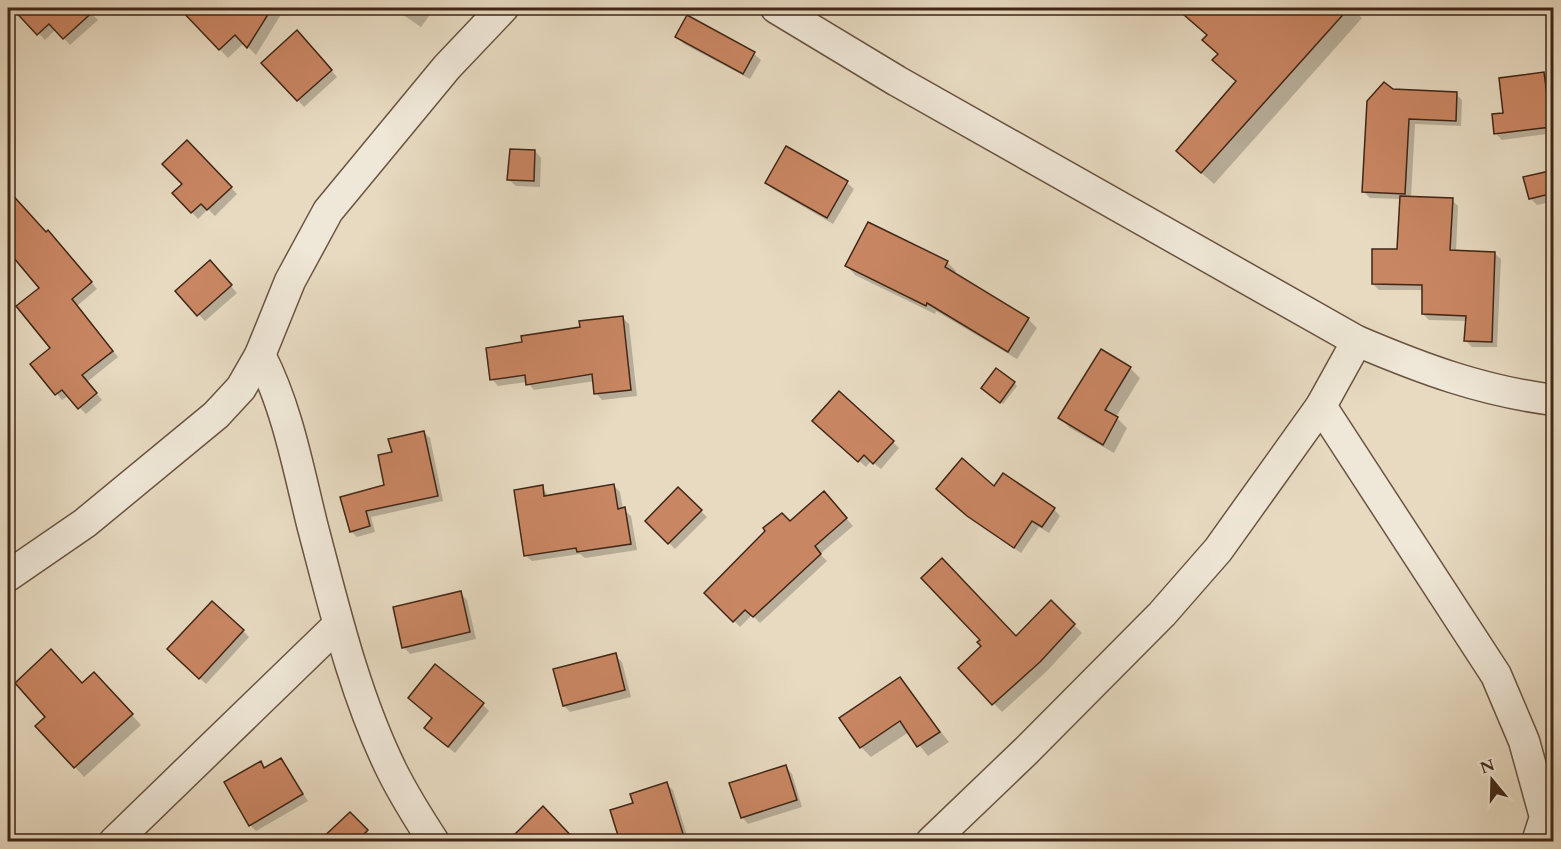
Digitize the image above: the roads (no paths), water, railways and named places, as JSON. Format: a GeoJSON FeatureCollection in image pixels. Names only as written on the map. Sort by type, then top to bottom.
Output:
{"type":"FeatureCollection","features":[{"type":"Feature","properties":{"kind":"street"},"geometry":{"type":"LineString","coordinates":[[8,576],[85,523],[216,415],[242,388],[260,355],[290,281],[328,211],[447,67],[503,8]]}},
{"type":"Feature","properties":{"kind":"street"},"geometry":{"type":"LineString","coordinates":[[776,8],[897,81],[1357,341],[1429,372],[1485,388],[1554,400]]}},
{"type":"Feature","properties":{"kind":"street"},"geometry":{"type":"LineString","coordinates":[[931,842],[1027,750],[1162,614],[1218,550],[1321,406],[1357,341]]}},
{"type":"Feature","properties":{"kind":"street"},"geometry":{"type":"LineString","coordinates":[[260,355],[272,379],[284,414],[339,625],[375,735],[393,773],[434,842]]}},
{"type":"Feature","properties":{"kind":"street"},"geometry":{"type":"LineString","coordinates":[[1321,406],[1496,675],[1524,741],[1545,828]]}},
{"type":"Feature","properties":{"kind":"street"},"geometry":{"type":"LineString","coordinates":[[114,842],[339,625]]}}]}
